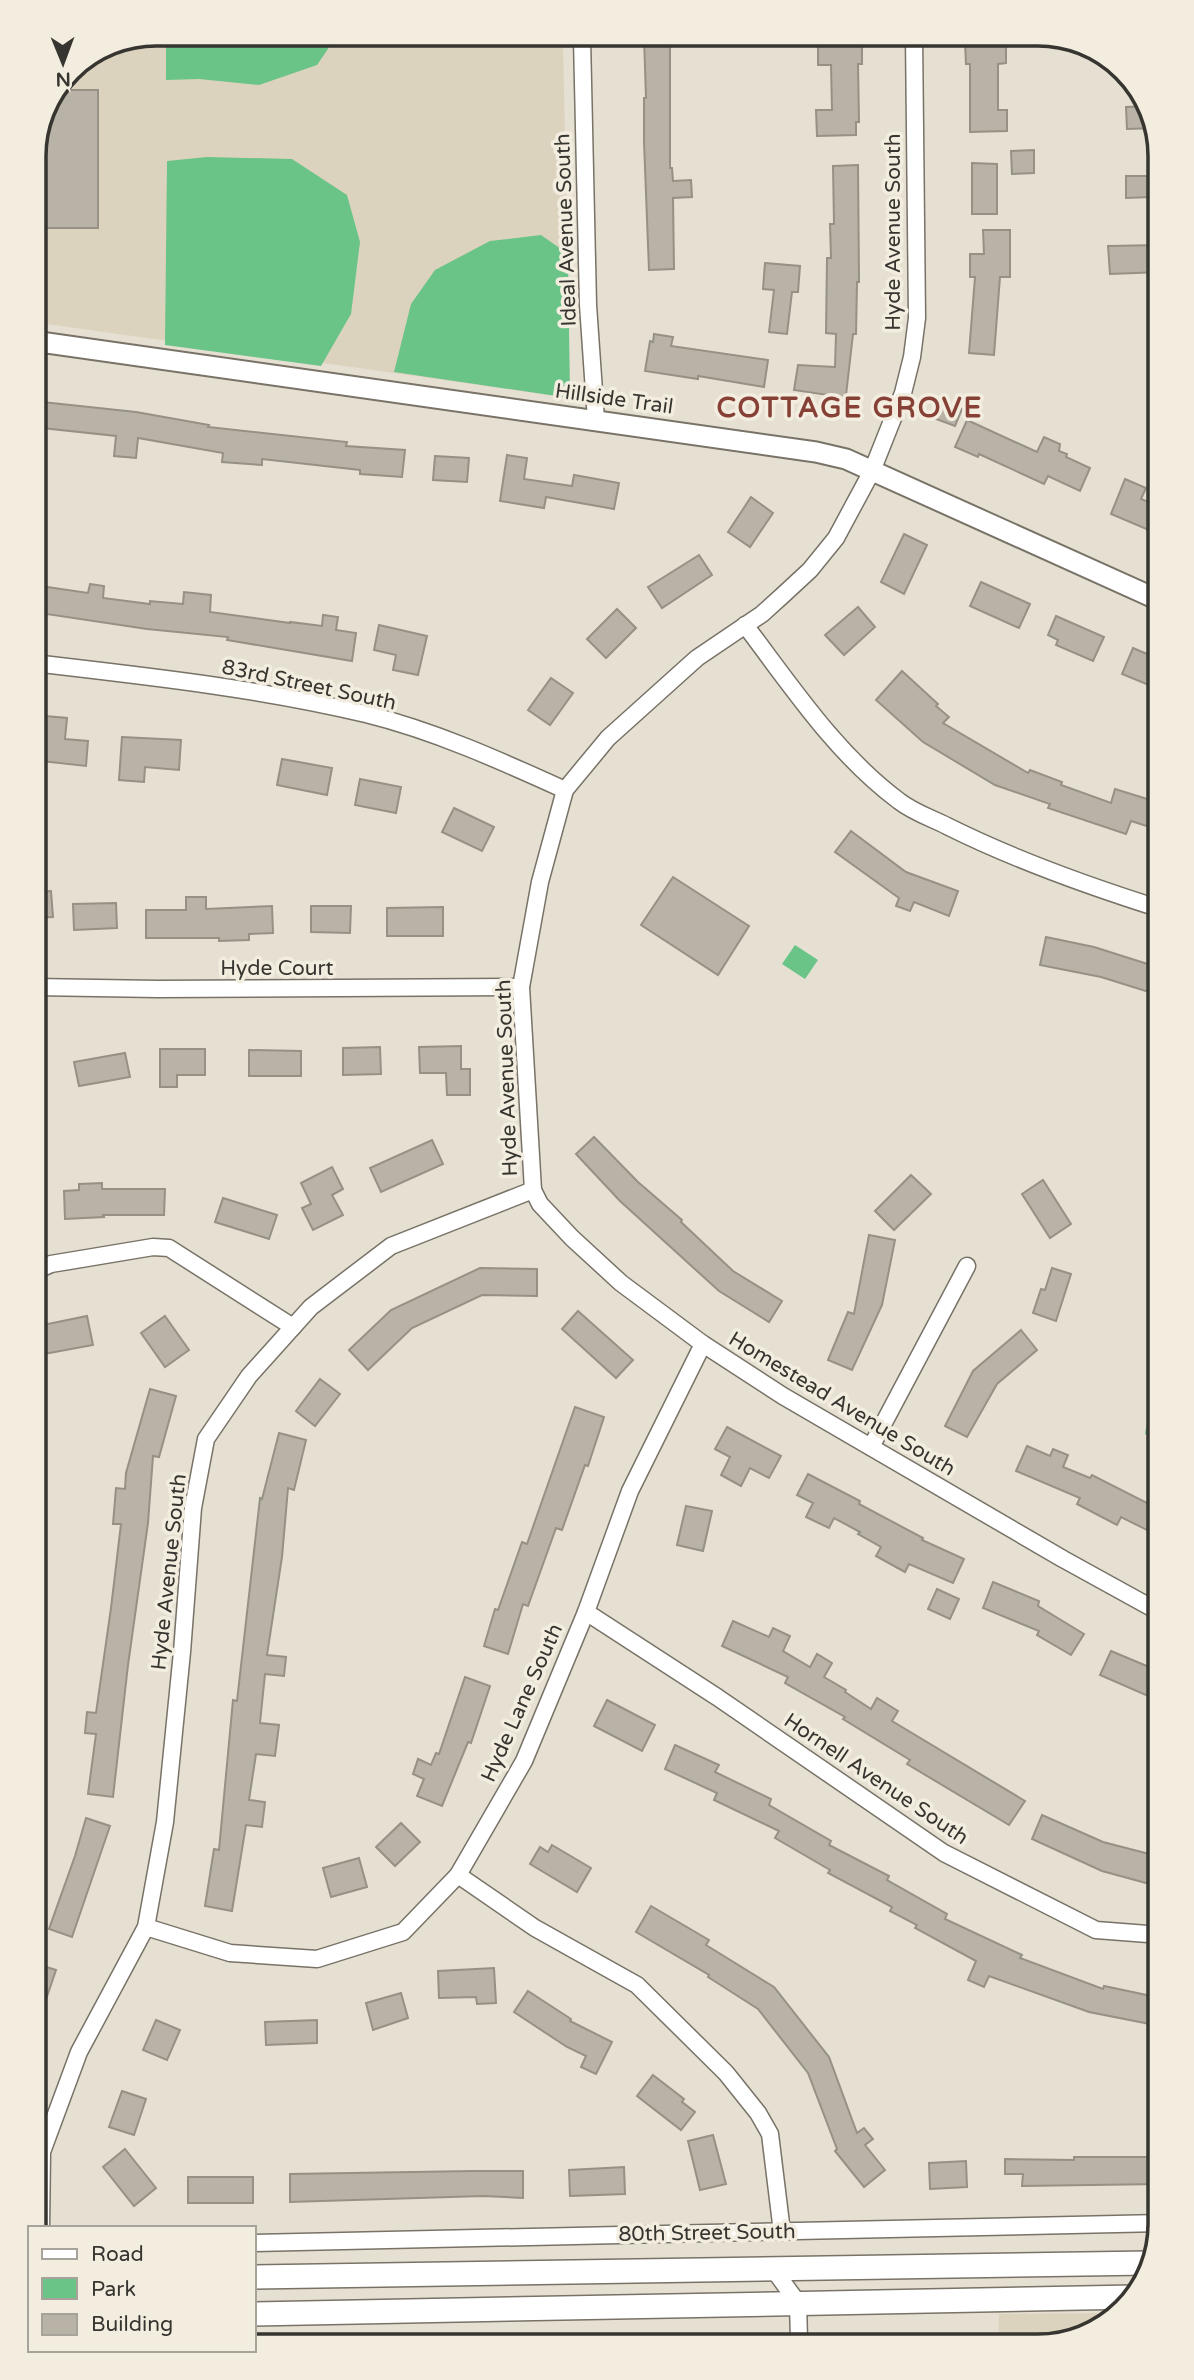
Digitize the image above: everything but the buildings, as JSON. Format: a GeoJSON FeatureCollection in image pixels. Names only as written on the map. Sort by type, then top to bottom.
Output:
{"type":"FeatureCollection","features":[{"type":"Feature","properties":{"kind":"main road","name":"80th Street South"},"geometry":{"type":"LineString","coordinates":[[256,2277],[1142,2263]]}},
{"type":"Feature","properties":{"kind":"main road"},"geometry":{"type":"LineString","coordinates":[[256,2314],[1121,2297]]}},
{"type":"Feature","properties":{"kind":"street","name":"Ideal Avenue South"},"geometry":{"type":"LineString","coordinates":[[582,46],[588,305],[596,420]]}},
{"type":"Feature","properties":{"kind":"street","name":"Hyde Avenue South"},"geometry":{"type":"LineString","coordinates":[[45,2144],[79,2052],[146,1927],[165,1822],[193,1508],[206,1439],[249,1376],[311,1307],[391,1246],[533,1190],[521,987],[540,882],[565,790],[608,738],[697,658],[762,614],[810,570],[836,538],[872,471],[903,393],[912,357],[917,317],[914,46]]}},
{"type":"Feature","properties":{"kind":"street","name":"Hillside Trail"},"geometry":{"type":"LineString","coordinates":[[46,343],[816,452],[846,459],[1148,595]]}},
{"type":"Feature","properties":{"kind":"street"},"geometry":{"type":"LineString","coordinates":[[745,625],[820,724],[867,775],[902,804],[970,837],[1100,889],[1148,905]]}},
{"type":"Feature","properties":{"kind":"street","name":"83rd Street South"},"geometry":{"type":"LineString","coordinates":[[46,665],[232,688],[367,715],[478,751],[565,790]]}},
{"type":"Feature","properties":{"kind":"street","name":"Hyde Court"},"geometry":{"type":"LineString","coordinates":[[46,986],[158,989],[521,987]]}},
{"type":"Feature","properties":{"kind":"street","name":"Homestead Avenue South"},"geometry":{"type":"LineString","coordinates":[[533,1190],[540,1204],[572,1238],[621,1283],[703,1344],[783,1396],[1063,1559],[1148,1605]]}},
{"type":"Feature","properties":{"kind":"street"},"geometry":{"type":"LineString","coordinates":[[45,1266],[152,1247],[169,1248],[293,1327]]}},
{"type":"Feature","properties":{"kind":"street"},"geometry":{"type":"LineString","coordinates":[[871,1447],[968,1266]]}},
{"type":"Feature","properties":{"kind":"street","name":"Hyde Lane South"},"geometry":{"type":"LineString","coordinates":[[146,1927],[230,1953],[317,1959],[403,1931],[458,1875],[524,1761],[586,1612],[630,1491],[703,1344]]}},
{"type":"Feature","properties":{"kind":"street","name":"Hornell Avenue South"},"geometry":{"type":"LineString","coordinates":[[586,1612],[717,1697],[944,1853],[1096,1930],[1148,1934]]}},
{"type":"Feature","properties":{"kind":"street"},"geometry":{"type":"LineString","coordinates":[[458,1875],[535,1928],[637,1985],[726,2073],[758,2113],[769,2134],[782,2232]]}},
{"type":"Feature","properties":{"kind":"street","name":"80th Street South"},"geometry":{"type":"LineString","coordinates":[[256,2243],[1148,2223]]}},
{"type":"Feature","properties":{"kind":"street"},"geometry":{"type":"LineString","coordinates":[[774,2270],[798,2303],[799,2334]]}},
{"type":"Feature","properties":{"kind":"shaded area"},"geometry":{"type":"Polygon","coordinates":[[[141,46],[563,46],[570,398],[46,324],[46,149],[49,127],[62,98],[98,98],[98,62],[101,60],[120,51],[141,46]]]}},
{"type":"Feature","properties":{"kind":"shaded area"},"geometry":{"type":"Polygon","coordinates":[[[1103,2313],[1080,2326],[1060,2332],[1038,2334],[998,2334],[999,2314],[1103,2313]]]}},
{"type":"Feature","properties":{"kind":"green space"},"geometry":{"type":"Polygon","coordinates":[[[166,46],[330,46],[317,65],[259,85],[199,79],[166,80],[166,46]]]}},
{"type":"Feature","properties":{"kind":"green space"},"geometry":{"type":"Polygon","coordinates":[[[207,157],[292,159],[347,195],[360,242],[351,314],[321,366],[165,345],[167,161],[207,157]]]}},
{"type":"Feature","properties":{"kind":"green space"},"geometry":{"type":"Polygon","coordinates":[[[541,235],[568,254],[570,398],[394,372],[411,304],[435,270],[490,241],[541,235]]]}},
{"type":"Feature","properties":{"kind":"green space"},"geometry":{"type":"Polygon","coordinates":[[[795,945],[818,960],[805,979],[782,964],[795,945]]]}},
{"type":"Feature","properties":{"kind":"district","name":"COTTAGE GROVE"},"geometry":{"type":"Point","coordinates":[850,408]}}]}
